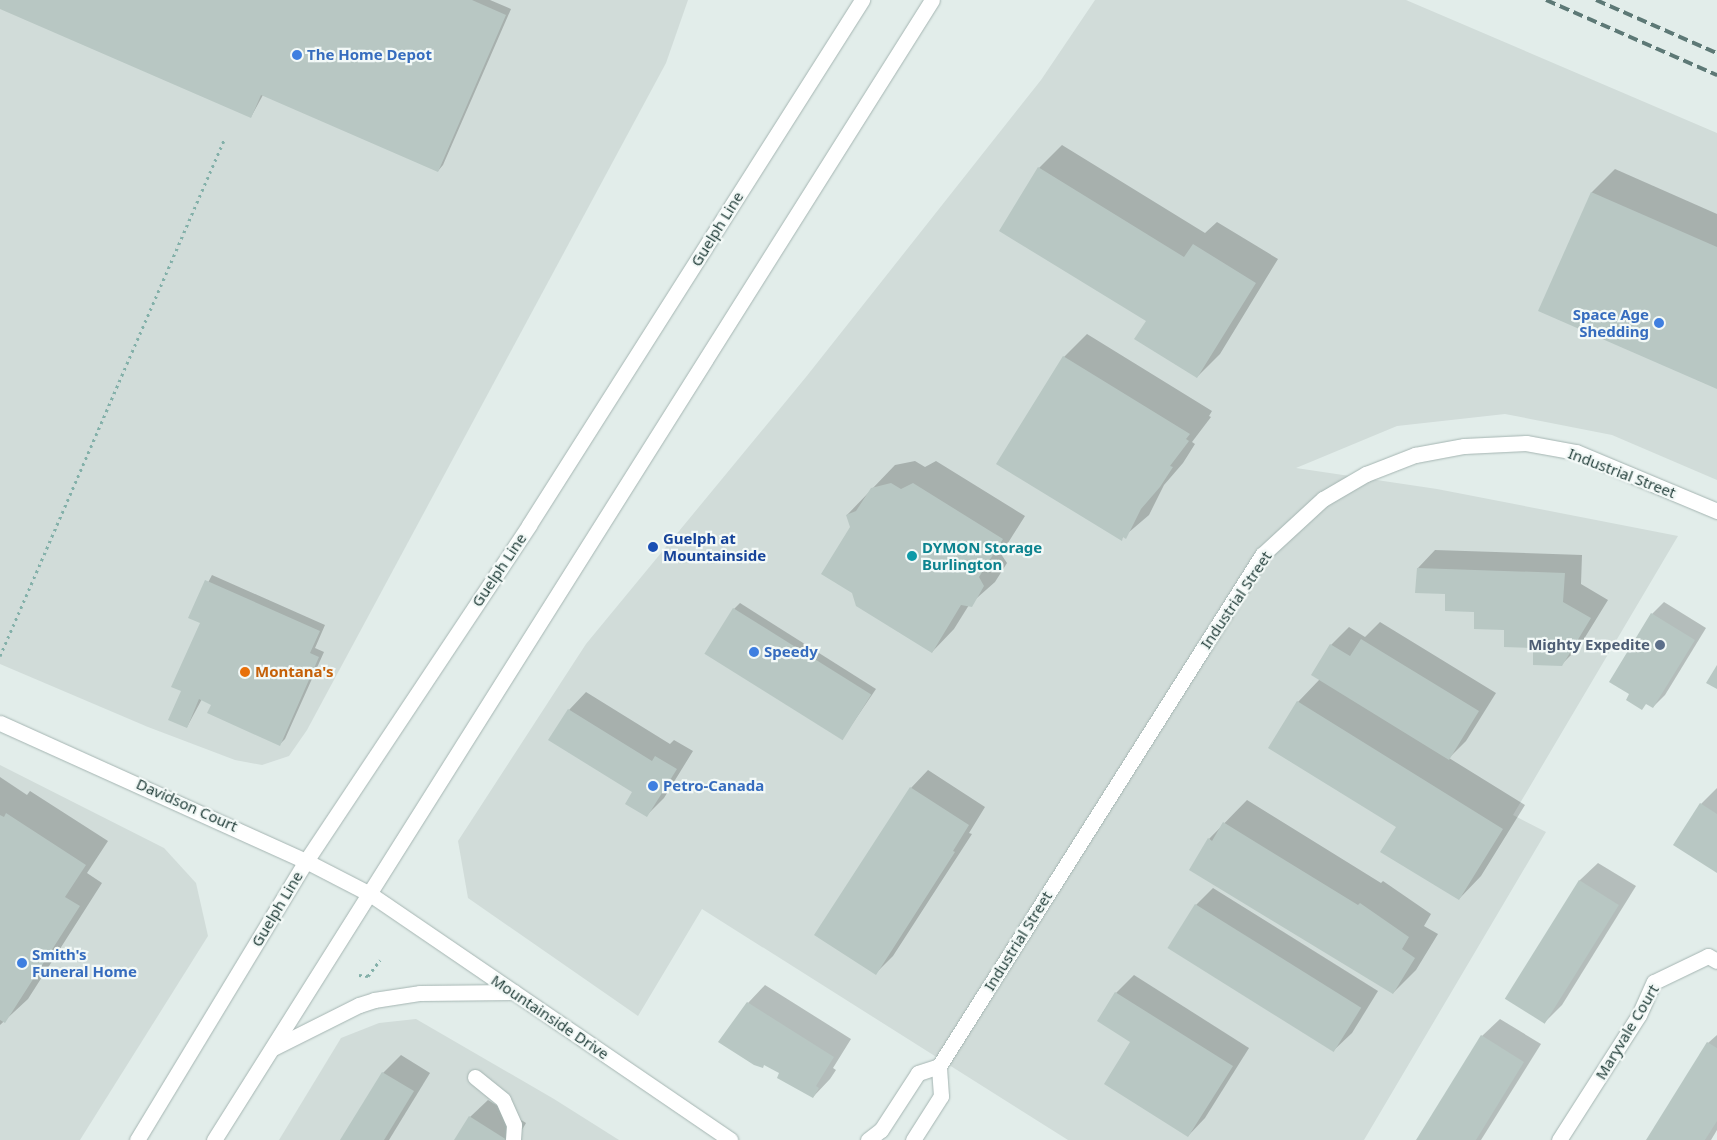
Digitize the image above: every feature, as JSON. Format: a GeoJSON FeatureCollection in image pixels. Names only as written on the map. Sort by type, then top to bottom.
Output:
{"type":"FeatureCollection","features":[{"type":"Feature","properties":{"kind":"main road","name":"Guelph Line"},"geometry":{"type":"LineString","coordinates":[[137,1140],[306,861],[529,526],[862,0]]}},
{"type":"Feature","properties":{"kind":"main road"},"geometry":{"type":"LineString","coordinates":[[214,1140],[932,0]]}},
{"type":"Feature","properties":{"kind":"main road","name":"Industrial Street"},"geometry":{"type":"LineString","coordinates":[[939,1066],[1262,555],[1323,498],[1366,474],[1414,455],[1464,446],[1526,443],[1576,452],[1717,511]]}},
{"type":"Feature","properties":{"kind":"main road","name":"Davidson Court"},"geometry":{"type":"LineString","coordinates":[[0,723],[306,861],[370,894]]}},
{"type":"Feature","properties":{"kind":"main road","name":"Mountainside Drive"},"geometry":{"type":"LineString","coordinates":[[370,894],[730,1140]]}},
{"type":"Feature","properties":{"kind":"main road","name":"Maryvale Court"},"geometry":{"type":"LineString","coordinates":[[1560,1140],[1639,1015],[1654,982],[1708,956],[1717,961]]}},
{"type":"Feature","properties":{"kind":"main road"},"geometry":{"type":"LineString","coordinates":[[272,1048],[359,1004],[374,1000],[420,993],[514,992]]}},
{"type":"Feature","properties":{"kind":"main road"},"geometry":{"type":"LineString","coordinates":[[868,1140],[881,1130],[918,1073],[939,1066],[941,1096],[913,1140]]}},
{"type":"Feature","properties":{"kind":"main road"},"geometry":{"type":"LineString","coordinates":[[475,1077],[503,1100],[514,1125],[513,1140]]}},
{"type":"Feature","properties":{"kind":"path"},"geometry":{"type":"LineString","coordinates":[[0,656],[224,140]]}},
{"type":"Feature","properties":{"kind":"path"},"geometry":{"type":"LineString","coordinates":[[358,975],[368,976],[380,960]]}},
{"type":"Feature","properties":{"kind":"shaded area"},"geometry":{"type":"Polygon","coordinates":[[[0,0],[688,0],[666,63],[307,730],[289,756],[262,765],[235,760],[148,727],[0,664],[0,0]]]}},
{"type":"Feature","properties":{"kind":"shaded area"},"geometry":{"type":"Polygon","coordinates":[[[1095,0],[1406,0],[1717,133],[1717,480],[1612,435],[1505,414],[1397,426],[1296,468],[1437,489],[1678,536],[1513,815],[1546,832],[1364,1140],[1068,1140],[702,909],[638,1016],[468,898],[458,841],[586,644],[806,377],[1041,80],[1095,0]]]}},
{"type":"Feature","properties":{"kind":"shaded area"},"geometry":{"type":"Polygon","coordinates":[[[0,765],[164,848],[196,883],[208,936],[80,1140],[0,1140],[0,765]]]}},
{"type":"Feature","properties":{"kind":"shaded area"},"geometry":{"type":"Polygon","coordinates":[[[416,1019],[554,1099],[619,1140],[279,1140],[341,1038],[379,1023],[416,1019]]]}},
{"type":"Feature","properties":{"kind":"building","name":"The Home Depot"},"geometry":{"type":"Polygon","coordinates":[[[0,0],[472,0],[506,15],[438,172],[261,95],[251,118],[0,9],[0,0]]]}},
{"type":"Feature","properties":{"kind":"building"},"geometry":{"type":"Polygon","coordinates":[[[1038,167],[1184,257],[1193,244],[1256,283],[1197,378],[1134,339],[1146,321],[999,231],[1038,167]]]}},
{"type":"Feature","properties":{"kind":"building"},"geometry":{"type":"Polygon","coordinates":[[[1591,192],[1717,247],[1717,389],[1538,311],[1591,192]]]}},
{"type":"Feature","properties":{"kind":"building"},"geometry":{"type":"Polygon","coordinates":[[[1063,356],[1190,434],[1186,439],[1189,441],[1170,466],[1173,467],[1160,487],[1141,509],[1126,539],[1123,537],[1122,541],[996,464],[1063,356]]]}},
{"type":"Feature","properties":{"kind":"building","name":"DYMON Storage Burlington"},"geometry":{"type":"Polygon","coordinates":[[[891,483],[901,489],[913,483],[1003,539],[979,577],[984,586],[972,607],[961,605],[932,653],[856,606],[852,593],[821,574],[850,527],[846,515],[856,511],[871,488],[891,483]]]}},
{"type":"Feature","properties":{"kind":"building"},"geometry":{"type":"Polygon","coordinates":[[[1417,568],[1565,573],[1563,602],[1591,618],[1562,666],[1533,665],[1533,648],[1504,647],[1504,630],[1474,629],[1474,612],[1445,611],[1445,594],[1415,593],[1417,568]]]}},
{"type":"Feature","properties":{"kind":"building","name":"Montana's"},"geometry":{"type":"Polygon","coordinates":[[[205,580],[320,631],[310,653],[319,657],[280,746],[207,713],[211,705],[199,699],[187,728],[168,720],[181,691],[171,687],[200,623],[188,618],[205,580]]]}},
{"type":"Feature","properties":{"kind":"building"},"geometry":{"type":"Polygon","coordinates":[[[733,608],[871,694],[843,740],[704,654],[733,608]]]}},
{"type":"Feature","properties":{"kind":"building"},"geometry":{"type":"Polygon","coordinates":[[[1651,613],[1695,640],[1653,708],[1646,704],[1642,710],[1626,700],[1629,694],[1609,682],[1651,613]]]}},
{"type":"Feature","properties":{"kind":"building"},"geometry":{"type":"Polygon","coordinates":[[[1361,639],[1479,711],[1449,760],[1311,675],[1330,644],[1350,656],[1361,639]]]}},
{"type":"Feature","properties":{"kind":"building"},"geometry":{"type":"Polygon","coordinates":[[[1717,665],[1717,689],[1706,683],[1717,665]]]}},
{"type":"Feature","properties":{"kind":"building"},"geometry":{"type":"Polygon","coordinates":[[[1297,701],[1503,829],[1459,900],[1380,852],[1396,827],[1268,748],[1297,701]]]}},
{"type":"Feature","properties":{"kind":"building"},"geometry":{"type":"Polygon","coordinates":[[[568,709],[652,761],[655,756],[677,769],[647,817],[625,804],[632,792],[548,740],[568,709]]]}},
{"type":"Feature","properties":{"kind":"building"},"geometry":{"type":"Polygon","coordinates":[[[910,787],[969,825],[953,851],[955,852],[876,975],[814,935],[910,787]]]}},
{"type":"Feature","properties":{"kind":"building"},"geometry":{"type":"Polygon","coordinates":[[[1700,803],[1717,814],[1717,873],[1673,845],[1700,803]]]}},
{"type":"Feature","properties":{"kind":"building","name":"Smith's Funeral Home"},"geometry":{"type":"Polygon","coordinates":[[[6,813],[86,865],[65,897],[80,906],[5,1023],[0,1020],[0,815],[4,817],[6,813]]]}},
{"type":"Feature","properties":{"kind":"building"},"geometry":{"type":"Polygon","coordinates":[[[1223,822],[1358,905],[1360,903],[1409,937],[1402,949],[1415,958],[1393,994],[1189,870],[1208,838],[1212,841],[1223,822]]]}},
{"type":"Feature","properties":{"kind":"building"},"geometry":{"type":"Polygon","coordinates":[[[1579,880],[1619,905],[1545,1024],[1505,999],[1579,880]]]}},
{"type":"Feature","properties":{"kind":"building"},"geometry":{"type":"Polygon","coordinates":[[[1195,904],[1361,1008],[1334,1052],[1167,948],[1195,904]]]}},
{"type":"Feature","properties":{"kind":"building"},"geometry":{"type":"Polygon","coordinates":[[[1115,992],[1233,1066],[1188,1137],[1104,1084],[1130,1042],[1097,1021],[1115,992]]]}},
{"type":"Feature","properties":{"kind":"building"},"geometry":{"type":"Polygon","coordinates":[[[747,1002],[834,1057],[816,1086],[819,1088],[813,1098],[777,1078],[779,1073],[764,1065],[763,1068],[754,1065],[718,1042],[747,1002]]]}},
{"type":"Feature","properties":{"kind":"building"},"geometry":{"type":"Polygon","coordinates":[[[1481,1035],[1524,1062],[1476,1140],[1416,1140],[1481,1035]]]}},
{"type":"Feature","properties":{"kind":"building"},"geometry":{"type":"Polygon","coordinates":[[[1707,1042],[1717,1048],[1717,1121],[1705,1140],[1646,1140],[1707,1042]]]}},
{"type":"Feature","properties":{"kind":"building"},"geometry":{"type":"Polygon","coordinates":[[[382,1072],[414,1091],[384,1140],[340,1140],[382,1072]]]}},
{"type":"Feature","properties":{"kind":"building"},"geometry":{"type":"Polygon","coordinates":[[[469,1116],[507,1140],[454,1140],[469,1116]]]}},
{"type":"Feature","properties":{"kind":"railway"},"geometry":{"type":"LineString","coordinates":[[1546,0],[1717,75]]}},
{"type":"Feature","properties":{"kind":"railway"},"geometry":{"type":"LineString","coordinates":[[1596,0],[1717,53]]}},
{"type":"Feature","properties":{"kind":"place","name":"The Home Depot"},"geometry":{"type":"Point","coordinates":[297,55]}},
{"type":"Feature","properties":{"kind":"place","name":"Space Age Shedding"},"geometry":{"type":"Point","coordinates":[1659,323]}},
{"type":"Feature","properties":{"kind":"place","name":"Guelph at Mountainside"},"geometry":{"type":"Point","coordinates":[653,547]}},
{"type":"Feature","properties":{"kind":"place","name":"DYMON Storage Burlington"},"geometry":{"type":"Point","coordinates":[912,556]}},
{"type":"Feature","properties":{"kind":"place","name":"Mighty Expedite"},"geometry":{"type":"Point","coordinates":[1660,645]}},
{"type":"Feature","properties":{"kind":"place","name":"Speedy"},"geometry":{"type":"Point","coordinates":[754,652]}},
{"type":"Feature","properties":{"kind":"place","name":"Montana's"},"geometry":{"type":"Point","coordinates":[245,672]}},
{"type":"Feature","properties":{"kind":"place","name":"Petro-Canada"},"geometry":{"type":"Point","coordinates":[653,786]}},
{"type":"Feature","properties":{"kind":"place","name":"Smith's Funeral Home"},"geometry":{"type":"Point","coordinates":[22,963]}}]}
